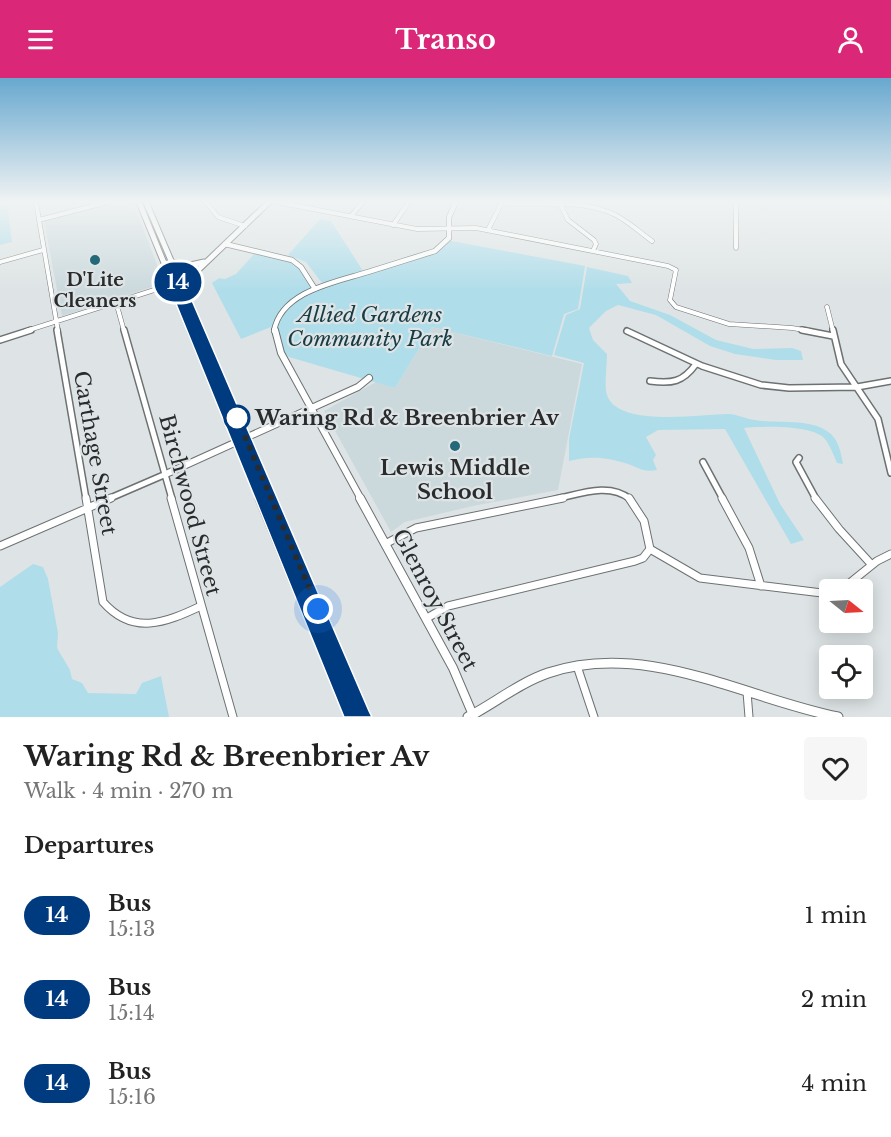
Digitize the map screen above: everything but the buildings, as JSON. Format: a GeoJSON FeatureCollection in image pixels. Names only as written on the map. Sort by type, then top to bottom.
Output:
{"type":"FeatureCollection","features":[{"type":"Feature","properties":{"kind":"main road"},"geometry":{"type":"LineString","coordinates":[[153,232],[363,717]]}},
{"type":"Feature","properties":{"kind":"main road"},"geometry":{"type":"LineString","coordinates":[[158,232],[171,262],[176,283]]}},
{"type":"Feature","properties":{"kind":"main road"},"geometry":{"type":"LineString","coordinates":[[176,283],[195,273],[239,232]]}},
{"type":"Feature","properties":{"kind":"main road"},"geometry":{"type":"LineString","coordinates":[[171,262],[191,266],[209,260]]}},
{"type":"Feature","properties":{"kind":"main road"},"geometry":{"type":"LineString","coordinates":[[241,439],[350,717]]}},
{"type":"Feature","properties":{"kind":"main road"},"geometry":{"type":"LineString","coordinates":[[471,716],[526,683],[550,672],[596,663],[665,669],[838,717]]}},
{"type":"Feature","properties":{"kind":"street","name":"Carthage Street"},"geometry":{"type":"LineString","coordinates":[[41,232],[103,602],[114,614],[132,624],[151,625],[176,619],[201,606]]}},
{"type":"Feature","properties":{"kind":"street"},"geometry":{"type":"LineString","coordinates":[[225,244],[292,260],[301,267],[315,289],[426,255],[449,238],[450,232]]}},
{"type":"Feature","properties":{"kind":"street"},"geometry":{"type":"LineString","coordinates":[[497,232],[668,266],[676,270],[670,300],[676,307],[729,324],[792,328],[833,336]]}},
{"type":"Feature","properties":{"kind":"street"},"geometry":{"type":"LineString","coordinates":[[583,232],[594,240],[596,244],[593,251]]}},
{"type":"Feature","properties":{"kind":"street"},"geometry":{"type":"LineString","coordinates":[[639,232],[652,241]]}},
{"type":"Feature","properties":{"kind":"street"},"geometry":{"type":"LineString","coordinates":[[736,248],[737,232]]}},
{"type":"Feature","properties":{"kind":"street"},"geometry":{"type":"LineString","coordinates":[[0,262],[44,250]]}},
{"type":"Feature","properties":{"kind":"street"},"geometry":{"type":"LineString","coordinates":[[0,339],[176,283]]}},
{"type":"Feature","properties":{"kind":"street","name":"Glenroy Street"},"geometry":{"type":"LineString","coordinates":[[315,289],[288,306],[279,317],[274,333],[275,342],[428,618],[453,668],[471,716]]}},
{"type":"Feature","properties":{"kind":"street","name":"Birchwood Street"},"geometry":{"type":"LineString","coordinates":[[116,302],[233,717]]}},
{"type":"Feature","properties":{"kind":"street"},"geometry":{"type":"LineString","coordinates":[[827,307],[841,364],[878,419],[891,473]]}},
{"type":"Feature","properties":{"kind":"street"},"geometry":{"type":"LineString","coordinates":[[627,331],[726,376],[767,386],[784,388],[856,386],[883,384],[891,381]]}},
{"type":"Feature","properties":{"kind":"street"},"geometry":{"type":"LineString","coordinates":[[650,381],[680,382],[688,377],[696,364]]}},
{"type":"Feature","properties":{"kind":"street"},"geometry":{"type":"LineString","coordinates":[[0,546],[358,387],[369,378]]}},
{"type":"Feature","properties":{"kind":"street"},"geometry":{"type":"LineString","coordinates":[[883,440],[891,442]]}},
{"type":"Feature","properties":{"kind":"street"},"geometry":{"type":"LineString","coordinates":[[799,458],[796,462],[803,479],[849,543],[871,564]]}},
{"type":"Feature","properties":{"kind":"street"},"geometry":{"type":"LineString","coordinates":[[704,462],[749,548],[761,586]]}},
{"type":"Feature","properties":{"kind":"street"},"geometry":{"type":"LineString","coordinates":[[385,544],[416,528],[605,489],[615,490],[632,501],[650,534],[650,549],[643,558],[636,561],[448,606],[428,618]]}},
{"type":"Feature","properties":{"kind":"street"},"geometry":{"type":"LineString","coordinates":[[650,549],[700,578],[819,593]]}},
{"type":"Feature","properties":{"kind":"street"},"geometry":{"type":"LineString","coordinates":[[857,579],[880,557],[891,554]]}},
{"type":"Feature","properties":{"kind":"street"},"geometry":{"type":"LineString","coordinates":[[577,666],[594,717]]}},
{"type":"Feature","properties":{"kind":"street"},"geometry":{"type":"LineString","coordinates":[[747,692],[749,717]]}},
{"type":"Feature","properties":{"kind":"shaded area"},"geometry":{"type":"Polygon","coordinates":[[[46,232],[144,232],[164,283],[62,316],[46,232]]]}},
{"type":"Feature","properties":{"kind":"shaded area","name":"Lewis Middle School"},"geometry":{"type":"Polygon","coordinates":[[[432,327],[582,364],[558,490],[405,522],[391,532],[324,411],[376,382],[395,388],[432,327]]]}},
{"type":"Feature","properties":{"kind":"green space"},"geometry":{"type":"Polygon","coordinates":[[[0,232],[11,232],[12,242],[0,245],[0,232]]]}},
{"type":"Feature","properties":{"kind":"green space"},"geometry":{"type":"Polygon","coordinates":[[[309,232],[338,232],[363,271],[322,283],[306,262],[288,255],[309,232]]]}},
{"type":"Feature","properties":{"kind":"green space","name":"Allied Gardens Community Park"},"geometry":{"type":"Polygon","coordinates":[[[446,240],[585,266],[578,309],[564,314],[552,356],[432,327],[395,388],[289,357],[277,345],[276,325],[241,339],[212,283],[219,278],[225,279],[236,274],[256,252],[298,264],[315,289],[426,255],[446,240]]]}},
{"type":"Feature","properties":{"kind":"green space"},"geometry":{"type":"Polygon","coordinates":[[[587,267],[628,276],[632,283],[616,284],[630,301],[670,315],[716,340],[753,349],[792,348],[801,351],[803,360],[776,360],[735,354],[710,346],[656,315],[618,305],[606,311],[589,328],[593,340],[607,354],[607,395],[614,405],[627,412],[662,417],[731,414],[755,420],[814,425],[831,434],[838,444],[843,464],[837,463],[828,443],[818,434],[786,427],[744,428],[780,504],[804,540],[791,544],[725,429],[658,430],[646,437],[656,455],[653,460],[657,470],[644,470],[603,458],[569,461],[569,439],[584,363],[554,355],[566,315],[580,309],[587,267]]]}},
{"type":"Feature","properties":{"kind":"green space"},"geometry":{"type":"Polygon","coordinates":[[[33,564],[43,567],[48,579],[58,633],[57,648],[70,670],[72,679],[82,683],[88,693],[136,694],[142,683],[161,676],[169,717],[0,717],[0,587],[33,564]]]}},
{"type":"Feature","properties":{"kind":"bus line","name":"14"},"geometry":{"type":"LineString","coordinates":[[350,717],[173,284],[180,282],[363,717]]}},
{"type":"Feature","properties":{"kind":"place","name":"D'Lite Cleaners"},"geometry":{"type":"Point","coordinates":[95,260]}},
{"type":"Feature","properties":{"kind":"place","name":"Waring Rd & Breenbrier Av"},"geometry":{"type":"Point","coordinates":[237,418]}},
{"type":"Feature","properties":{"kind":"place","name":"Lewis Middle School"},"geometry":{"type":"Point","coordinates":[455,446]}},
{"type":"Feature","properties":{"kind":"route"},"geometry":{"type":"LineString","coordinates":[[237,418],[235,413],[318,609]]}}]}
